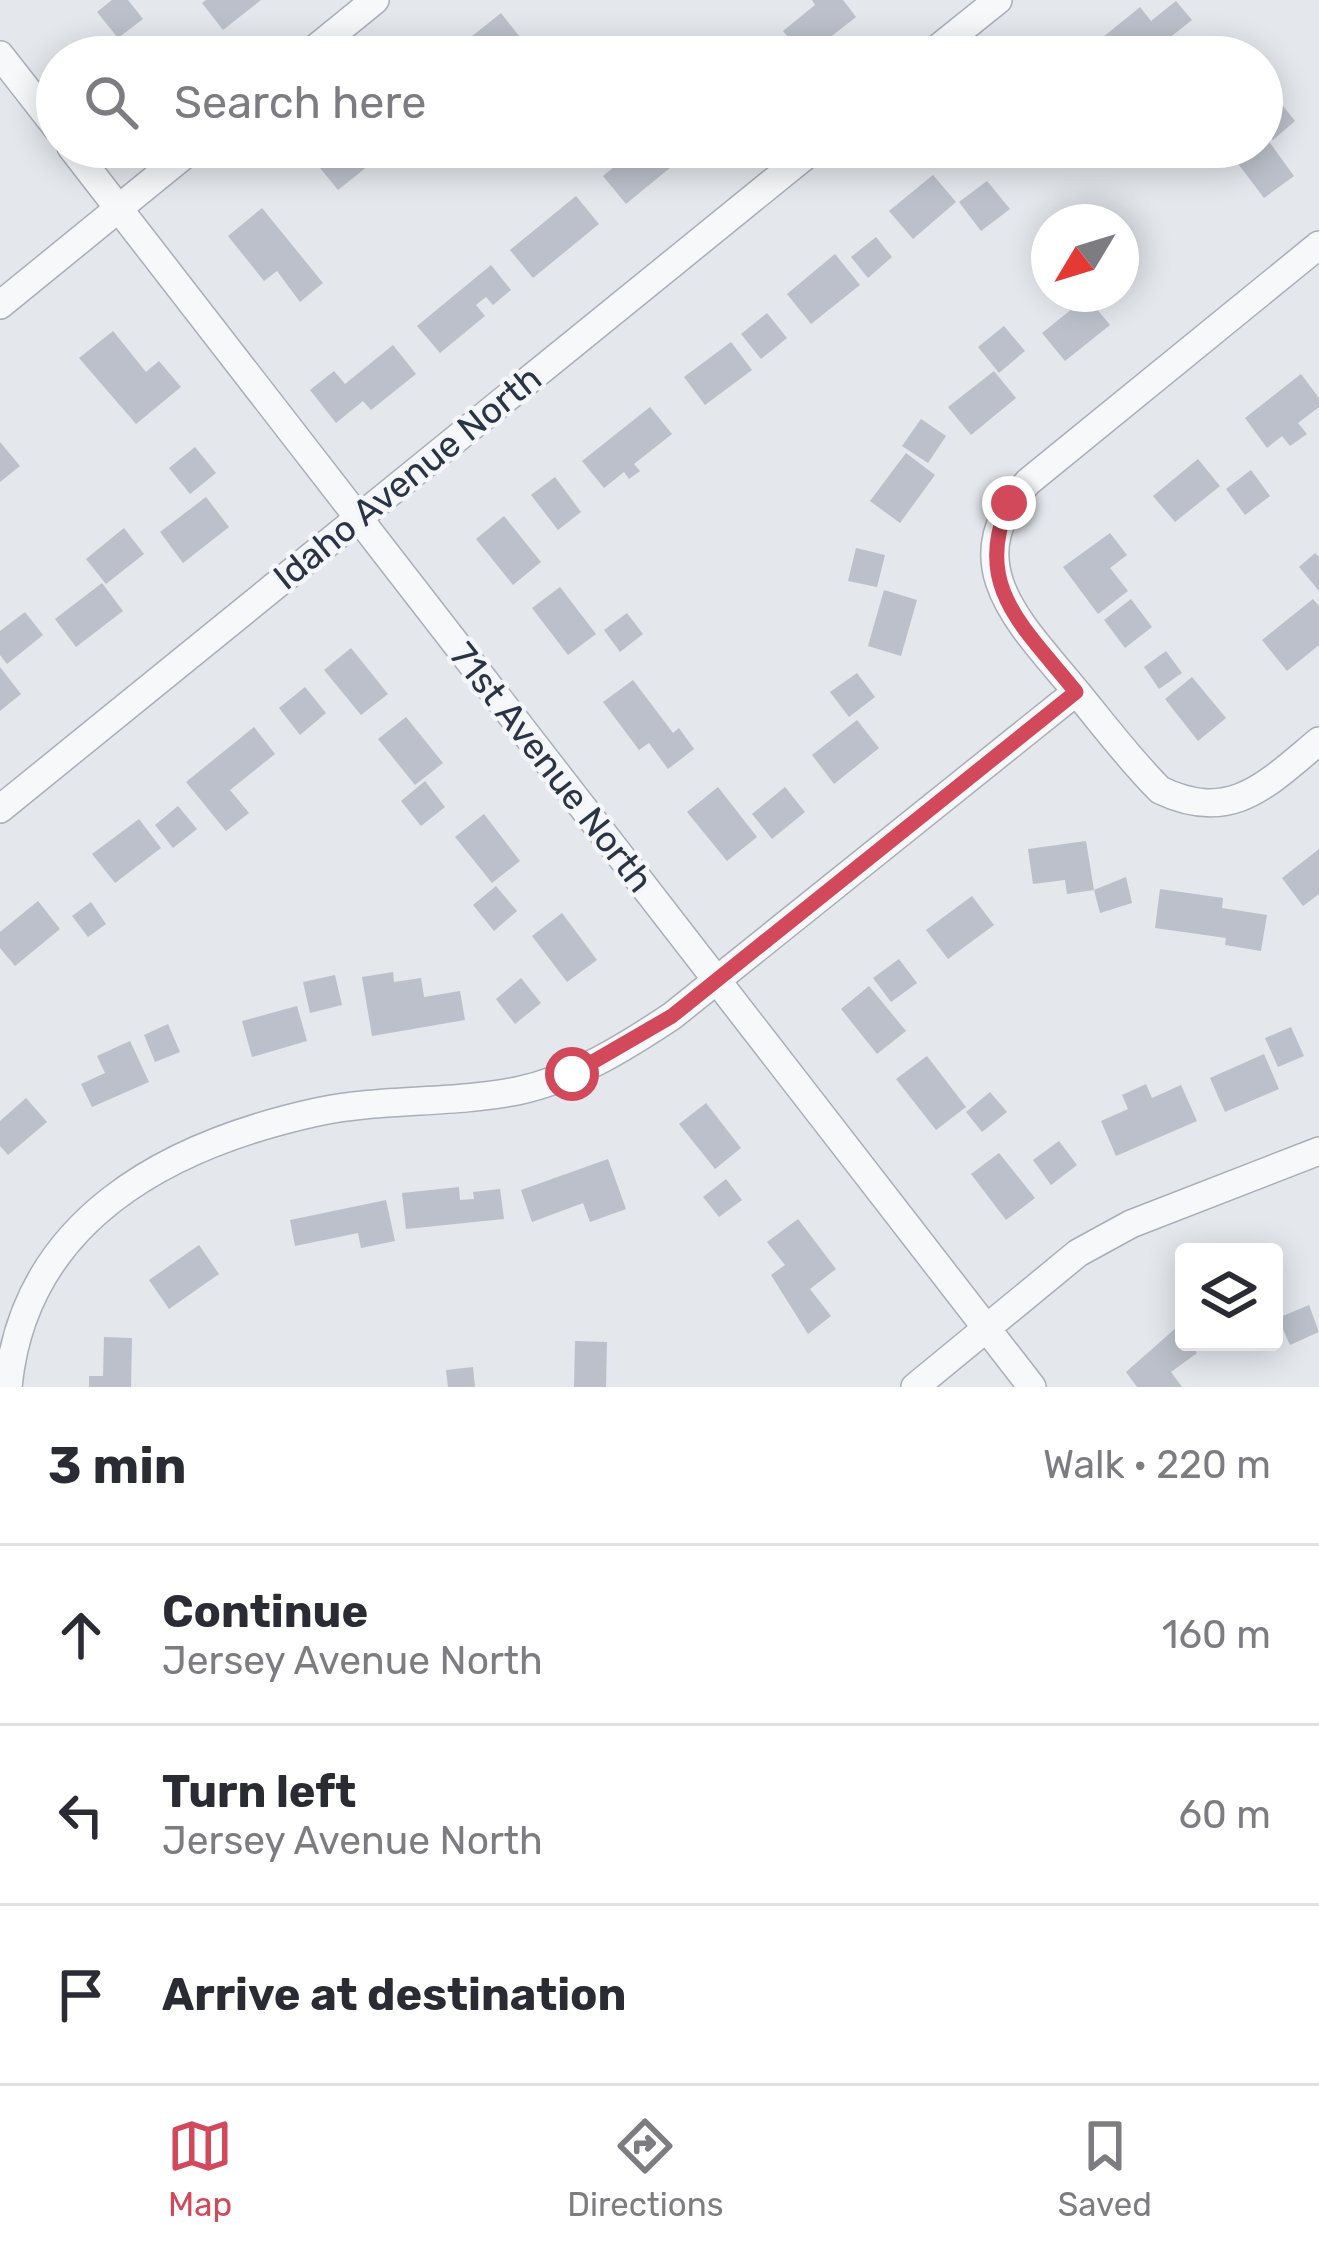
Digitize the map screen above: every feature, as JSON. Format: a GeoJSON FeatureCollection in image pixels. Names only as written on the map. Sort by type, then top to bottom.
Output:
{"type":"FeatureCollection","features":[{"type":"Feature","properties":{"kind":"street"},"geometry":{"type":"LineString","coordinates":[[330,36],[375,0]]}},
{"type":"Feature","properties":{"kind":"street"},"geometry":{"type":"LineString","coordinates":[[953,36],[998,0]]}},
{"type":"Feature","properties":{"kind":"street"},"geometry":{"type":"LineString","coordinates":[[0,55],[36,101]]}},
{"type":"Feature","properties":{"kind":"street","name":"71st Avenue North"},"geometry":{"type":"LineString","coordinates":[[88,168],[1032,1387]]}},
{"type":"Feature","properties":{"kind":"street"},"geometry":{"type":"LineString","coordinates":[[0,305],[168,168]]}},
{"type":"Feature","properties":{"kind":"street","name":"Idaho Avenue North"},"geometry":{"type":"LineString","coordinates":[[0,809],[790,168]]}},
{"type":"Feature","properties":{"kind":"street"},"geometry":{"type":"LineString","coordinates":[[1319,245],[1009,503],[997,531],[994,560],[1000,588],[1013,613],[1160,790],[1186,802],[1214,805],[1240,799],[1319,741]]}},
{"type":"Feature","properties":{"kind":"street"},"geometry":{"type":"LineString","coordinates":[[8,1387],[19,1318],[41,1271],[73,1232],[113,1197],[177,1160],[318,1112],[516,1091],[572,1074],[624,1048],[717,980],[1076,692]]}},
{"type":"Feature","properties":{"kind":"street"},"geometry":{"type":"LineString","coordinates":[[916,1387],[984,1325],[1078,1253],[1131,1224],[1319,1151]]}},
{"type":"Feature","properties":{"kind":"building"},"geometry":{"type":"Polygon","coordinates":[[[112,0],[128,0],[143,19],[116,36],[97,12],[112,0]]]}},
{"type":"Feature","properties":{"kind":"building"},"geometry":{"type":"Polygon","coordinates":[[[261,0],[223,30],[202,3],[261,0]]]}},
{"type":"Feature","properties":{"kind":"building"},"geometry":{"type":"Polygon","coordinates":[[[812,0],[843,0],[856,17],[832,36],[787,36],[783,31],[815,5],[812,0]]]}},
{"type":"Feature","properties":{"kind":"building"},"geometry":{"type":"Polygon","coordinates":[[[1176,1],[1192,20],[1172,36],[1104,36],[1140,7],[1151,21],[1176,1]]]}},
{"type":"Feature","properties":{"kind":"building"},"geometry":{"type":"Polygon","coordinates":[[[501,13],[519,36],[472,36],[501,13]]]}},
{"type":"Feature","properties":{"kind":"building"},"geometry":{"type":"Polygon","coordinates":[[[1283,106],[1295,121],[1283,131],[1283,106]]]}},
{"type":"Feature","properties":{"kind":"building"},"geometry":{"type":"Polygon","coordinates":[[[1283,161],[1294,176],[1264,198],[1241,168],[1283,168],[1283,161]]]}},
{"type":"Feature","properties":{"kind":"building"},"geometry":{"type":"Polygon","coordinates":[[[320,168],[366,168],[338,190],[320,168]]]}},
{"type":"Feature","properties":{"kind":"building"},"geometry":{"type":"Polygon","coordinates":[[[613,168],[670,168],[626,204],[603,176],[613,168]]]}},
{"type":"Feature","properties":{"kind":"building"},"geometry":{"type":"Polygon","coordinates":[[[933,175],[956,202],[913,239],[889,211],[933,175]]]}},
{"type":"Feature","properties":{"kind":"building"},"geometry":{"type":"Polygon","coordinates":[[[987,181],[1010,209],[981,231],[959,202],[987,181]]]}},
{"type":"Feature","properties":{"kind":"building"},"geometry":{"type":"Polygon","coordinates":[[[576,196],[599,224],[533,278],[510,250],[576,196]]]}},
{"type":"Feature","properties":{"kind":"building"},"geometry":{"type":"Polygon","coordinates":[[[262,208],[323,283],[300,302],[277,271],[264,281],[228,236],[262,208]]]}},
{"type":"Feature","properties":{"kind":"building"},"geometry":{"type":"Polygon","coordinates":[[[876,237],[892,257],[868,278],[851,257],[876,237]]]}},
{"type":"Feature","properties":{"kind":"building"},"geometry":{"type":"Polygon","coordinates":[[[835,254],[860,285],[811,324],[787,294],[835,254]]]}},
{"type":"Feature","properties":{"kind":"building"},"geometry":{"type":"Polygon","coordinates":[[[491,265],[511,290],[493,305],[486,297],[476,305],[485,316],[440,353],[417,326],[491,265]]]}},
{"type":"Feature","properties":{"kind":"building"},"geometry":{"type":"Polygon","coordinates":[[[1068,312],[1099,312],[1110,325],[1065,361],[1042,333],[1068,312]]]}},
{"type":"Feature","properties":{"kind":"building"},"geometry":{"type":"Polygon","coordinates":[[[767,313],[787,338],[761,359],[741,334],[767,313]]]}},
{"type":"Feature","properties":{"kind":"building"},"geometry":{"type":"Polygon","coordinates":[[[1004,326],[1025,351],[999,373],[978,347],[1004,326]]]}},
{"type":"Feature","properties":{"kind":"building"},"geometry":{"type":"Polygon","coordinates":[[[113,331],[146,372],[159,361],[181,387],[136,424],[79,358],[113,331]]]}},
{"type":"Feature","properties":{"kind":"building"},"geometry":{"type":"Polygon","coordinates":[[[731,342],[752,370],[705,405],[684,377],[731,342]]]}},
{"type":"Feature","properties":{"kind":"building"},"geometry":{"type":"Polygon","coordinates":[[[393,345],[416,374],[371,410],[363,401],[336,423],[310,390],[334,371],[345,384],[393,345]]]}},
{"type":"Feature","properties":{"kind":"building"},"geometry":{"type":"Polygon","coordinates":[[[994,371],[1016,398],[971,435],[948,407],[994,371]]]}},
{"type":"Feature","properties":{"kind":"building"},"geometry":{"type":"Polygon","coordinates":[[[1301,374],[1319,398],[1319,407],[1298,423],[1307,434],[1290,446],[1282,436],[1267,448],[1245,418],[1301,374]]]}},
{"type":"Feature","properties":{"kind":"building"},"geometry":{"type":"Polygon","coordinates":[[[650,407],[672,434],[634,464],[640,471],[629,479],[624,472],[604,488],[582,461],[650,407]]]}},
{"type":"Feature","properties":{"kind":"building"},"geometry":{"type":"Polygon","coordinates":[[[921,419],[946,436],[928,463],[902,446],[921,419]]]}},
{"type":"Feature","properties":{"kind":"building"},"geometry":{"type":"Polygon","coordinates":[[[0,442],[20,466],[0,482],[0,442]]]}},
{"type":"Feature","properties":{"kind":"building"},"geometry":{"type":"Polygon","coordinates":[[[195,447],[216,473],[190,494],[169,468],[195,447]]]}},
{"type":"Feature","properties":{"kind":"building"},"geometry":{"type":"Polygon","coordinates":[[[906,453],[935,475],[900,523],[870,501],[906,453]]]}},
{"type":"Feature","properties":{"kind":"building"},"geometry":{"type":"Polygon","coordinates":[[[1198,459],[1220,486],[1175,522],[1153,496],[1198,459]]]}},
{"type":"Feature","properties":{"kind":"building"},"geometry":{"type":"Polygon","coordinates":[[[1251,470],[1270,496],[1245,515],[1226,489],[1251,470]]]}},
{"type":"Feature","properties":{"kind":"building"},"geometry":{"type":"Polygon","coordinates":[[[555,477],[581,512],[558,530],[531,495],[555,477]]]}},
{"type":"Feature","properties":{"kind":"building"},"geometry":{"type":"Polygon","coordinates":[[[206,497],[229,527],[183,563],[160,532],[206,497]]]}},
{"type":"Feature","properties":{"kind":"building"},"geometry":{"type":"Polygon","coordinates":[[[504,516],[541,562],[513,585],[476,539],[504,516]]]}},
{"type":"Feature","properties":{"kind":"building"},"geometry":{"type":"Polygon","coordinates":[[[124,528],[144,554],[106,584],[86,559],[124,528]]]}},
{"type":"Feature","properties":{"kind":"building"},"geometry":{"type":"Polygon","coordinates":[[[1110,533],[1127,555],[1110,568],[1128,591],[1098,614],[1063,567],[1110,533]]]}},
{"type":"Feature","properties":{"kind":"building"},"geometry":{"type":"Polygon","coordinates":[[[856,548],[885,555],[877,587],[848,581],[856,548]]]}},
{"type":"Feature","properties":{"kind":"building"},"geometry":{"type":"Polygon","coordinates":[[[1315,553],[1319,557],[1319,591],[1299,567],[1315,553]]]}},
{"type":"Feature","properties":{"kind":"building"},"geometry":{"type":"Polygon","coordinates":[[[102,583],[123,611],[76,647],[55,619],[102,583]]]}},
{"type":"Feature","properties":{"kind":"building"},"geometry":{"type":"Polygon","coordinates":[[[560,587],[596,634],[568,655],[532,608],[560,587]]]}},
{"type":"Feature","properties":{"kind":"building"},"geometry":{"type":"Polygon","coordinates":[[[884,590],[917,600],[901,656],[868,646],[884,590]]]}},
{"type":"Feature","properties":{"kind":"building"},"geometry":{"type":"Polygon","coordinates":[[[1131,599],[1152,627],[1125,648],[1104,620],[1131,599]]]}},
{"type":"Feature","properties":{"kind":"building"},"geometry":{"type":"Polygon","coordinates":[[[1313,599],[1319,606],[1319,645],[1287,671],[1262,640],[1313,599]]]}},
{"type":"Feature","properties":{"kind":"building"},"geometry":{"type":"Polygon","coordinates":[[[25,612],[43,635],[7,664],[0,655],[0,631],[25,612]]]}},
{"type":"Feature","properties":{"kind":"building"},"geometry":{"type":"Polygon","coordinates":[[[627,613],[643,634],[620,652],[604,630],[627,613]]]}},
{"type":"Feature","properties":{"kind":"building"},"geometry":{"type":"Polygon","coordinates":[[[351,648],[388,694],[361,715],[324,670],[351,648]]]}},
{"type":"Feature","properties":{"kind":"building"},"geometry":{"type":"Polygon","coordinates":[[[1166,651],[1182,673],[1159,689],[1144,667],[1166,651]]]}},
{"type":"Feature","properties":{"kind":"building"},"geometry":{"type":"Polygon","coordinates":[[[0,667],[21,694],[0,711],[0,667]]]}},
{"type":"Feature","properties":{"kind":"building"},"geometry":{"type":"Polygon","coordinates":[[[857,673],[875,697],[849,717],[830,692],[857,673]]]}},
{"type":"Feature","properties":{"kind":"building"},"geometry":{"type":"Polygon","coordinates":[[[1192,677],[1226,718],[1198,741],[1165,699],[1192,677]]]}},
{"type":"Feature","properties":{"kind":"building"},"geometry":{"type":"Polygon","coordinates":[[[633,680],[673,733],[679,728],[694,749],[668,769],[649,743],[639,750],[603,702],[633,680]]]}},
{"type":"Feature","properties":{"kind":"building"},"geometry":{"type":"Polygon","coordinates":[[[305,687],[326,713],[300,735],[279,708],[305,687]]]}},
{"type":"Feature","properties":{"kind":"building"},"geometry":{"type":"Polygon","coordinates":[[[406,717],[443,763],[415,785],[378,739],[406,717]]]}},
{"type":"Feature","properties":{"kind":"building"},"geometry":{"type":"Polygon","coordinates":[[[857,720],[879,748],[834,784],[812,755],[857,720]]]}},
{"type":"Feature","properties":{"kind":"building"},"geometry":{"type":"Polygon","coordinates":[[[254,727],[275,754],[230,790],[249,813],[226,831],[186,782],[254,727]]]}},
{"type":"Feature","properties":{"kind":"building"},"geometry":{"type":"Polygon","coordinates":[[[425,781],[445,807],[421,826],[401,801],[425,781]]]}},
{"type":"Feature","properties":{"kind":"building"},"geometry":{"type":"Polygon","coordinates":[[[718,787],[757,837],[727,861],[687,812],[718,787]]]}},
{"type":"Feature","properties":{"kind":"building"},"geometry":{"type":"Polygon","coordinates":[[[785,787],[805,812],[772,839],[752,814],[785,787]]]}},
{"type":"Feature","properties":{"kind":"building"},"geometry":{"type":"Polygon","coordinates":[[[178,806],[197,829],[173,848],[155,825],[178,806]]]}},
{"type":"Feature","properties":{"kind":"building"},"geometry":{"type":"Polygon","coordinates":[[[484,814],[520,861],[492,883],[455,837],[484,814]]]}},
{"type":"Feature","properties":{"kind":"building"},"geometry":{"type":"Polygon","coordinates":[[[139,819],[161,848],[115,883],[92,854],[139,819]]]}},
{"type":"Feature","properties":{"kind":"building"},"geometry":{"type":"Polygon","coordinates":[[[1086,841],[1094,890],[1067,894],[1065,880],[1033,884],[1028,849],[1086,841]]]}},
{"type":"Feature","properties":{"kind":"building"},"geometry":{"type":"Polygon","coordinates":[[[1319,849],[1319,894],[1303,906],[1282,878],[1319,849]]]}},
{"type":"Feature","properties":{"kind":"building"},"geometry":{"type":"Polygon","coordinates":[[[1126,877],[1132,903],[1100,913],[1094,890],[1126,877]]]}},
{"type":"Feature","properties":{"kind":"building"},"geometry":{"type":"Polygon","coordinates":[[[496,886],[517,911],[494,931],[473,905],[496,886]]]}},
{"type":"Feature","properties":{"kind":"building"},"geometry":{"type":"Polygon","coordinates":[[[1160,889],[1223,898],[1222,908],[1267,915],[1261,951],[1225,945],[1226,938],[1155,928],[1160,889]]]}},
{"type":"Feature","properties":{"kind":"building"},"geometry":{"type":"Polygon","coordinates":[[[972,896],[994,925],[948,959],[926,930],[972,896]]]}},
{"type":"Feature","properties":{"kind":"building"},"geometry":{"type":"Polygon","coordinates":[[[38,901],[60,929],[15,966],[0,948],[0,932],[38,901]]]}},
{"type":"Feature","properties":{"kind":"building"},"geometry":{"type":"Polygon","coordinates":[[[91,902],[106,924],[88,937],[72,916],[91,902]]]}},
{"type":"Feature","properties":{"kind":"building"},"geometry":{"type":"Polygon","coordinates":[[[562,913],[597,960],[567,982],[532,936],[562,913]]]}},
{"type":"Feature","properties":{"kind":"building"},"geometry":{"type":"Polygon","coordinates":[[[899,959],[917,983],[891,1002],[873,978],[899,959]]]}},
{"type":"Feature","properties":{"kind":"building"},"geometry":{"type":"Polygon","coordinates":[[[393,972],[394,982],[421,978],[424,997],[460,991],[465,1020],[372,1036],[362,977],[393,972]]]}},
{"type":"Feature","properties":{"kind":"building"},"geometry":{"type":"Polygon","coordinates":[[[335,975],[342,1005],[310,1013],[303,982],[335,975]]]}},
{"type":"Feature","properties":{"kind":"building"},"geometry":{"type":"Polygon","coordinates":[[[521,978],[541,1003],[515,1024],[496,999],[521,978]]]}},
{"type":"Feature","properties":{"kind":"building"},"geometry":{"type":"Polygon","coordinates":[[[869,986],[906,1031],[877,1054],[841,1009],[869,986]]]}},
{"type":"Feature","properties":{"kind":"building"},"geometry":{"type":"Polygon","coordinates":[[[297,1006],[307,1041],[252,1057],[242,1021],[297,1006]]]}},
{"type":"Feature","properties":{"kind":"building"},"geometry":{"type":"Polygon","coordinates":[[[168,1024],[180,1052],[155,1062],[144,1035],[168,1024]]]}},
{"type":"Feature","properties":{"kind":"building"},"geometry":{"type":"Polygon","coordinates":[[[1291,1027],[1304,1056],[1278,1067],[1265,1038],[1291,1027]]]}},
{"type":"Feature","properties":{"kind":"building"},"geometry":{"type":"Polygon","coordinates":[[[130,1041],[149,1082],[92,1107],[81,1084],[105,1073],[97,1056],[130,1041]]]}},
{"type":"Feature","properties":{"kind":"building"},"geometry":{"type":"Polygon","coordinates":[[[1264,1054],[1279,1089],[1225,1112],[1210,1078],[1264,1054]]]}},
{"type":"Feature","properties":{"kind":"building"},"geometry":{"type":"Polygon","coordinates":[[[927,1056],[966,1107],[936,1130],[896,1079],[927,1056]]]}},
{"type":"Feature","properties":{"kind":"building"},"geometry":{"type":"Polygon","coordinates":[[[1146,1084],[1152,1098],[1181,1085],[1197,1121],[1116,1156],[1101,1121],[1128,1109],[1122,1095],[1146,1084]]]}},
{"type":"Feature","properties":{"kind":"building"},"geometry":{"type":"Polygon","coordinates":[[[990,1092],[1007,1112],[982,1132],[966,1112],[990,1092]]]}},
{"type":"Feature","properties":{"kind":"building"},"geometry":{"type":"Polygon","coordinates":[[[26,1098],[47,1122],[8,1155],[0,1146],[0,1121],[26,1098]]]}},
{"type":"Feature","properties":{"kind":"building"},"geometry":{"type":"Polygon","coordinates":[[[706,1103],[741,1148],[715,1169],[679,1124],[706,1103]]]}},
{"type":"Feature","properties":{"kind":"building"},"geometry":{"type":"Polygon","coordinates":[[[1059,1141],[1077,1165],[1051,1185],[1033,1160],[1059,1141]]]}},
{"type":"Feature","properties":{"kind":"building"},"geometry":{"type":"Polygon","coordinates":[[[999,1153],[1035,1198],[1006,1220],[971,1174],[999,1153]]]}},
{"type":"Feature","properties":{"kind":"building"},"geometry":{"type":"Polygon","coordinates":[[[608,1159],[626,1209],[590,1222],[583,1203],[532,1222],[521,1190],[608,1159]]]}},
{"type":"Feature","properties":{"kind":"building"},"geometry":{"type":"Polygon","coordinates":[[[726,1179],[742,1200],[719,1217],[703,1197],[726,1179]]]}},
{"type":"Feature","properties":{"kind":"building"},"geometry":{"type":"Polygon","coordinates":[[[459,1187],[460,1200],[474,1199],[473,1192],[500,1189],[504,1219],[406,1229],[402,1193],[459,1187]]]}},
{"type":"Feature","properties":{"kind":"building"},"geometry":{"type":"Polygon","coordinates":[[[386,1200],[395,1241],[361,1248],[358,1233],[295,1246],[290,1220],[386,1200]]]}},
{"type":"Feature","properties":{"kind":"building"},"geometry":{"type":"Polygon","coordinates":[[[798,1219],[836,1269],[810,1289],[831,1316],[808,1334],[771,1275],[785,1265],[767,1242],[798,1219]]]}},
{"type":"Feature","properties":{"kind":"building"},"geometry":{"type":"Polygon","coordinates":[[[199,1245],[219,1274],[169,1309],[149,1280],[199,1245]]]}},
{"type":"Feature","properties":{"kind":"building"},"geometry":{"type":"Polygon","coordinates":[[[1309,1305],[1319,1332],[1290,1345],[1283,1316],[1309,1305]]]}},
{"type":"Feature","properties":{"kind":"building"},"geometry":{"type":"Polygon","coordinates":[[[1175,1329],[1175,1351],[1197,1353],[1171,1372],[1182,1387],[1137,1387],[1126,1372],[1175,1329]]]}},
{"type":"Feature","properties":{"kind":"building"},"geometry":{"type":"Polygon","coordinates":[[[104,1337],[132,1338],[131,1387],[89,1387],[89,1376],[103,1376],[104,1337]]]}},
{"type":"Feature","properties":{"kind":"building"},"geometry":{"type":"Polygon","coordinates":[[[575,1341],[607,1342],[606,1387],[574,1387],[575,1341]]]}},
{"type":"Feature","properties":{"kind":"building"},"geometry":{"type":"Polygon","coordinates":[[[473,1367],[475,1387],[448,1387],[446,1370],[473,1367]]]}},
{"type":"Feature","properties":{"kind":"route"},"geometry":{"type":"LineString","coordinates":[[572,1074],[672,1016],[1076,692],[1013,613],[1000,588],[994,560],[997,531],[1009,503]]}}]}
